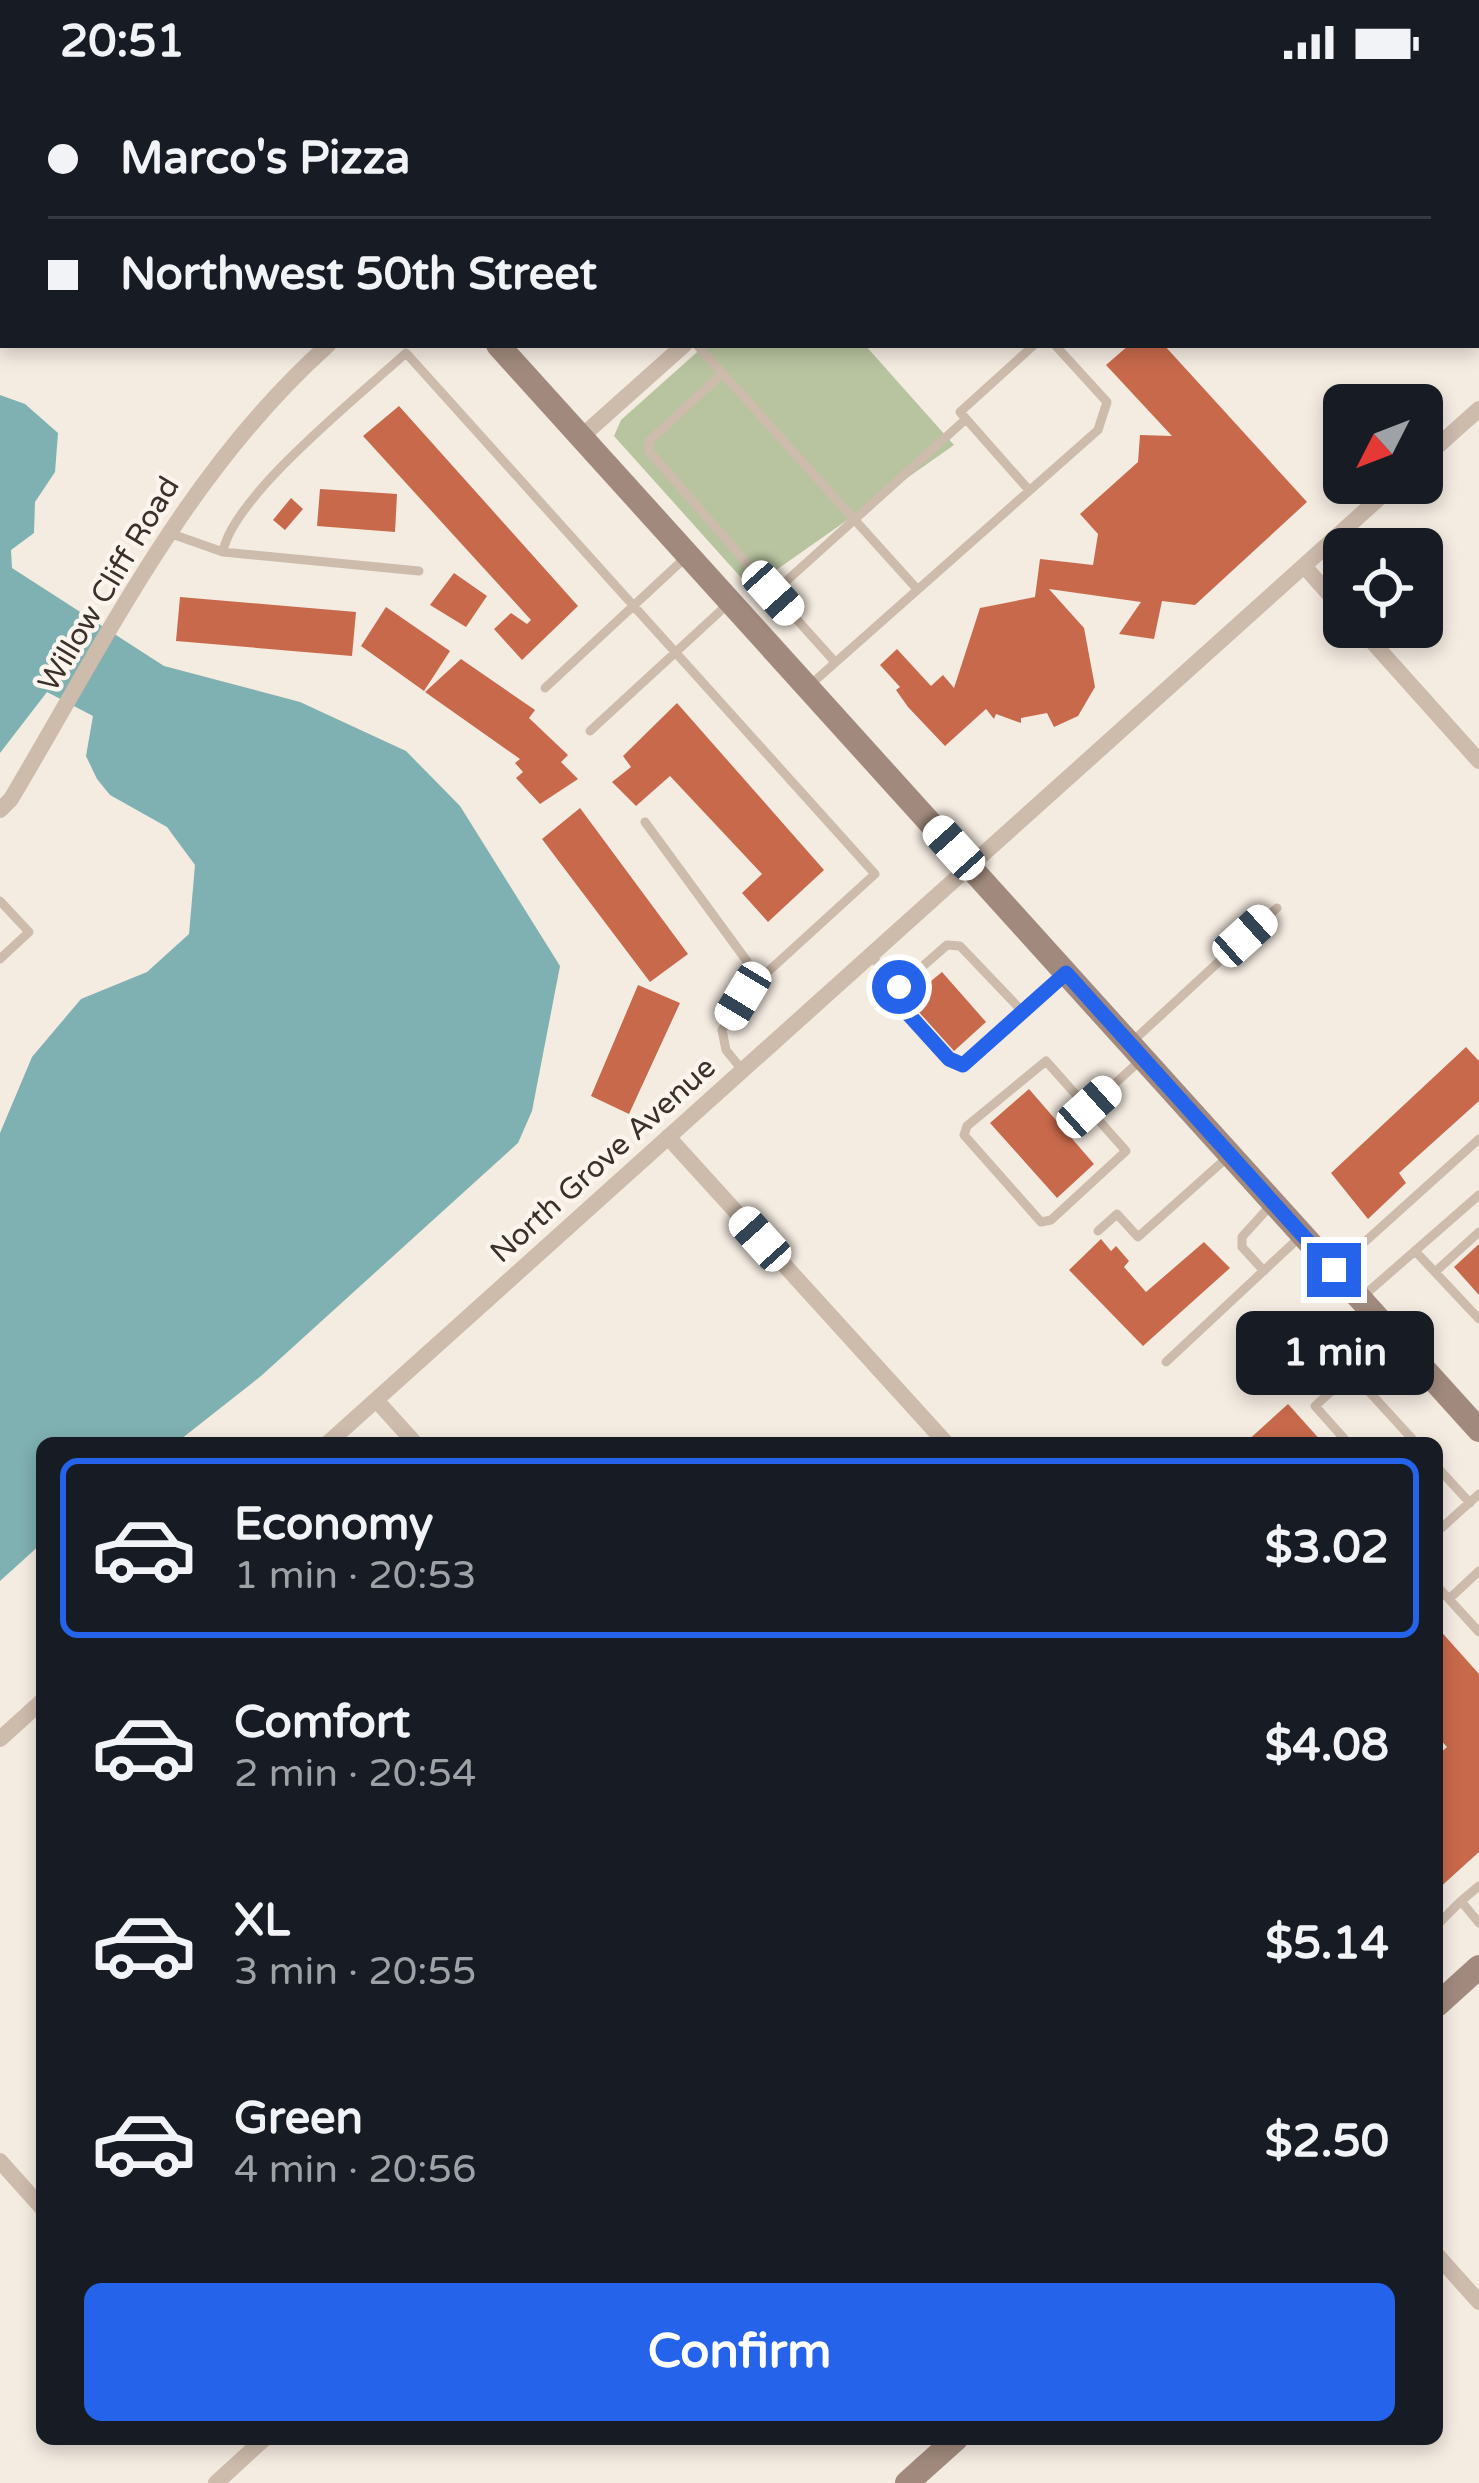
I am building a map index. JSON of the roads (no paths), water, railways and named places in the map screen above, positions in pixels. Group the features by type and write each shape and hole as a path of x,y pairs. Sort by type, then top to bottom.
{"main road":[{"path":"500,348 1479,1430"},
{"path":"1443,2000 1479,1967"},
{"path":"908,2483 949,2445"}],"street":[{"name":"Willow Cliff Road","path":"0,810 168,533 269,398 325,348"},
{"path":"580,437 681,348"},
{"path":"1443,441 1479,409"},
{"name":"North Grove Avenue","path":"335,1437 1373,504"},
{"path":"1304,566 1323,587"},
{"path":"1378,648 1479,761"},
{"path":"668,1137 941,1437"},
{"path":"376,1400 410,1437"},
{"path":"0,1739 36,1706"},
{"path":"0,2161 36,2201"},
{"path":"1443,2262 1479,2302"},
{"path":"215,2483 254,2445"}],"lane":[{"path":"700,348 917,589"},
{"path":"1028,489 960,412 1031,348"},
{"path":"806,688 1106,418 1107,402 1058,348"},
{"path":"224,552 226,534 266,486 406,353 875,874 760,979 722,1030 726,1050 743,1071"},
{"path":"722,374 649,441 649,451 836,662"},
{"path":"773,593 966,418"},
{"path":"168,533 224,552 419,571"},
{"path":"545,688 688,555"},
{"path":"590,731 730,602"},
{"path":"645,822 760,979"},
{"path":"0,901 29,932 0,959"},
{"path":"1089,1107 1136,1051 1276,908"},
{"path":"1022,1011 960,946 947,945 891,995 949,1059 963,1065 1066,973"},
{"path":"871,956 899,987"},
{"path":"1037,1063 1050,1063 1089,1107 1124,1145 1122,1159 1052,1220 1041,1222 964,1135 1037,1063"},
{"path":"1334,1270 1479,1139"},
{"path":"1098,1231 1117,1214 1138,1238 1230,1155"},
{"path":"1360,1299 1479,1195"},
{"path":"1264,1271 1242,1247 1242,1238 1273,1203"},
{"path":"1436,1272 1479,1232"},
{"path":"1166,1362 1302,1235"},
{"path":"1418,1253 1479,1319"},
{"path":"1343,1437 1316,1406 1393,1335"},
{"path":"1352,1373 1411,1437"},
{"path":"1443,1474 1469,1503"},
{"path":"1443,1527 1479,1494"},
{"path":"1449,1599 1479,1571"},
{"path":"1443,1592 1479,1632"},
{"path":"1443,1919 1479,1886"},
{"path":"1461,1901 1479,1923"}],"water":[{"path":"0,395 25,404 58,433 55,472 35,502 34,533 11,550 12,568 164,666 300,702 406,751 460,806 560,966 532,1111 518,1143 261,1376 184,1437 36,1437 36,1548 0,1581 0,1133 32,1057 81,999 147,972 189,934 195,865 167,827 110,795 97,779 86,756 93,716 47,692 0,753"}]}
